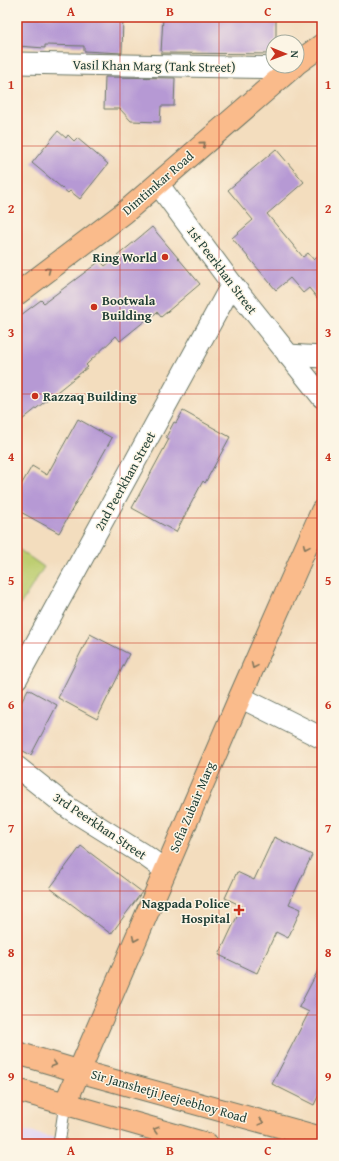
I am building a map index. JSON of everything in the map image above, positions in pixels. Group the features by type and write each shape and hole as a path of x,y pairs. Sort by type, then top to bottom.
{"main road":[{"name":"Dimtimkar Road","path":"305,58 322,45"},
{"name":"Dimtimkar Road","path":"17,294 124,213 285,74"},
{"name":"Sofia Zubair Marg","path":"65,1104 165,870 322,511"},
{"name":"Sir Jamshetji Jeejeebhoy Road","path":"17,1053 322,1138"},
{"path":"17,1090 207,1144"}],"street":[{"name":"Vasil Khan Marg (Tank Street)","path":"17,63 265,66"},
{"name":"1st Peerkhan Street","path":"158,184 232,284 322,397"},
{"name":"2nd Peerkhan Street","path":"17,678 232,284"},
{"path":"288,355 322,357"},
{"path":"240,697 322,738"},
{"name":"3rd Peerkhan Street","path":"17,767 70,809 147,857 165,870"}],"lane":[{"path":"59,1144 65,1104"}],"shaded area":[{"path":"17,1129 68,1141 67,1144 17,1144"}],"green space":[{"path":"17,548 44,567 17,610"}],"building":[{"path":"17,17 123,17 122,53 84,51 84,46 45,45 45,48 17,46"},
{"path":"163,17 276,17 276,34 265,34 265,54 161,53"},
{"path":"105,77 175,78 174,106 161,106 160,122 131,121 120,109 104,109"},
{"path":"58,131 66,138 68,135 74,141 77,138 108,164 80,199 70,191 68,193 32,163"},
{"path":"276,149 304,182 267,214 303,257 308,253 314,260 322,253 322,304 309,288 303,293 290,278 276,290 232,238 253,220 228,190"},
{"path":"152,227 200,284 161,317 157,312 120,341 116,336 86,365 88,367 17,424 17,318 41,300 44,303 100,261 105,266"},
{"path":"183,411 230,437 205,483 203,481 176,532 132,508 169,439 166,437 174,422 176,423"},
{"path":"78,419 112,438 59,533 17,510 17,492 32,466 47,475"},
{"path":"90,634 129,654 97,719 58,698"},
{"path":"28,689 57,705 31,755 17,748 17,711"},
{"path":"274,837 312,855 289,904 301,909 288,938 276,932 257,973 219,955 242,906 225,898 237,872 254,880"},
{"path":"81,846 142,892 111,934 50,888"},
{"path":"322,963 322,1088 314,1105 272,1084 309,1012 299,1007"}],"place":[{"name":"Ring World","path":"165,257"},
{"name":"Bootwala Building","path":"94,307"},
{"name":"Razzaq Building","path":"35,396"},
{"name":"Nagpada Police Hospital","path":"239,910"}]}
